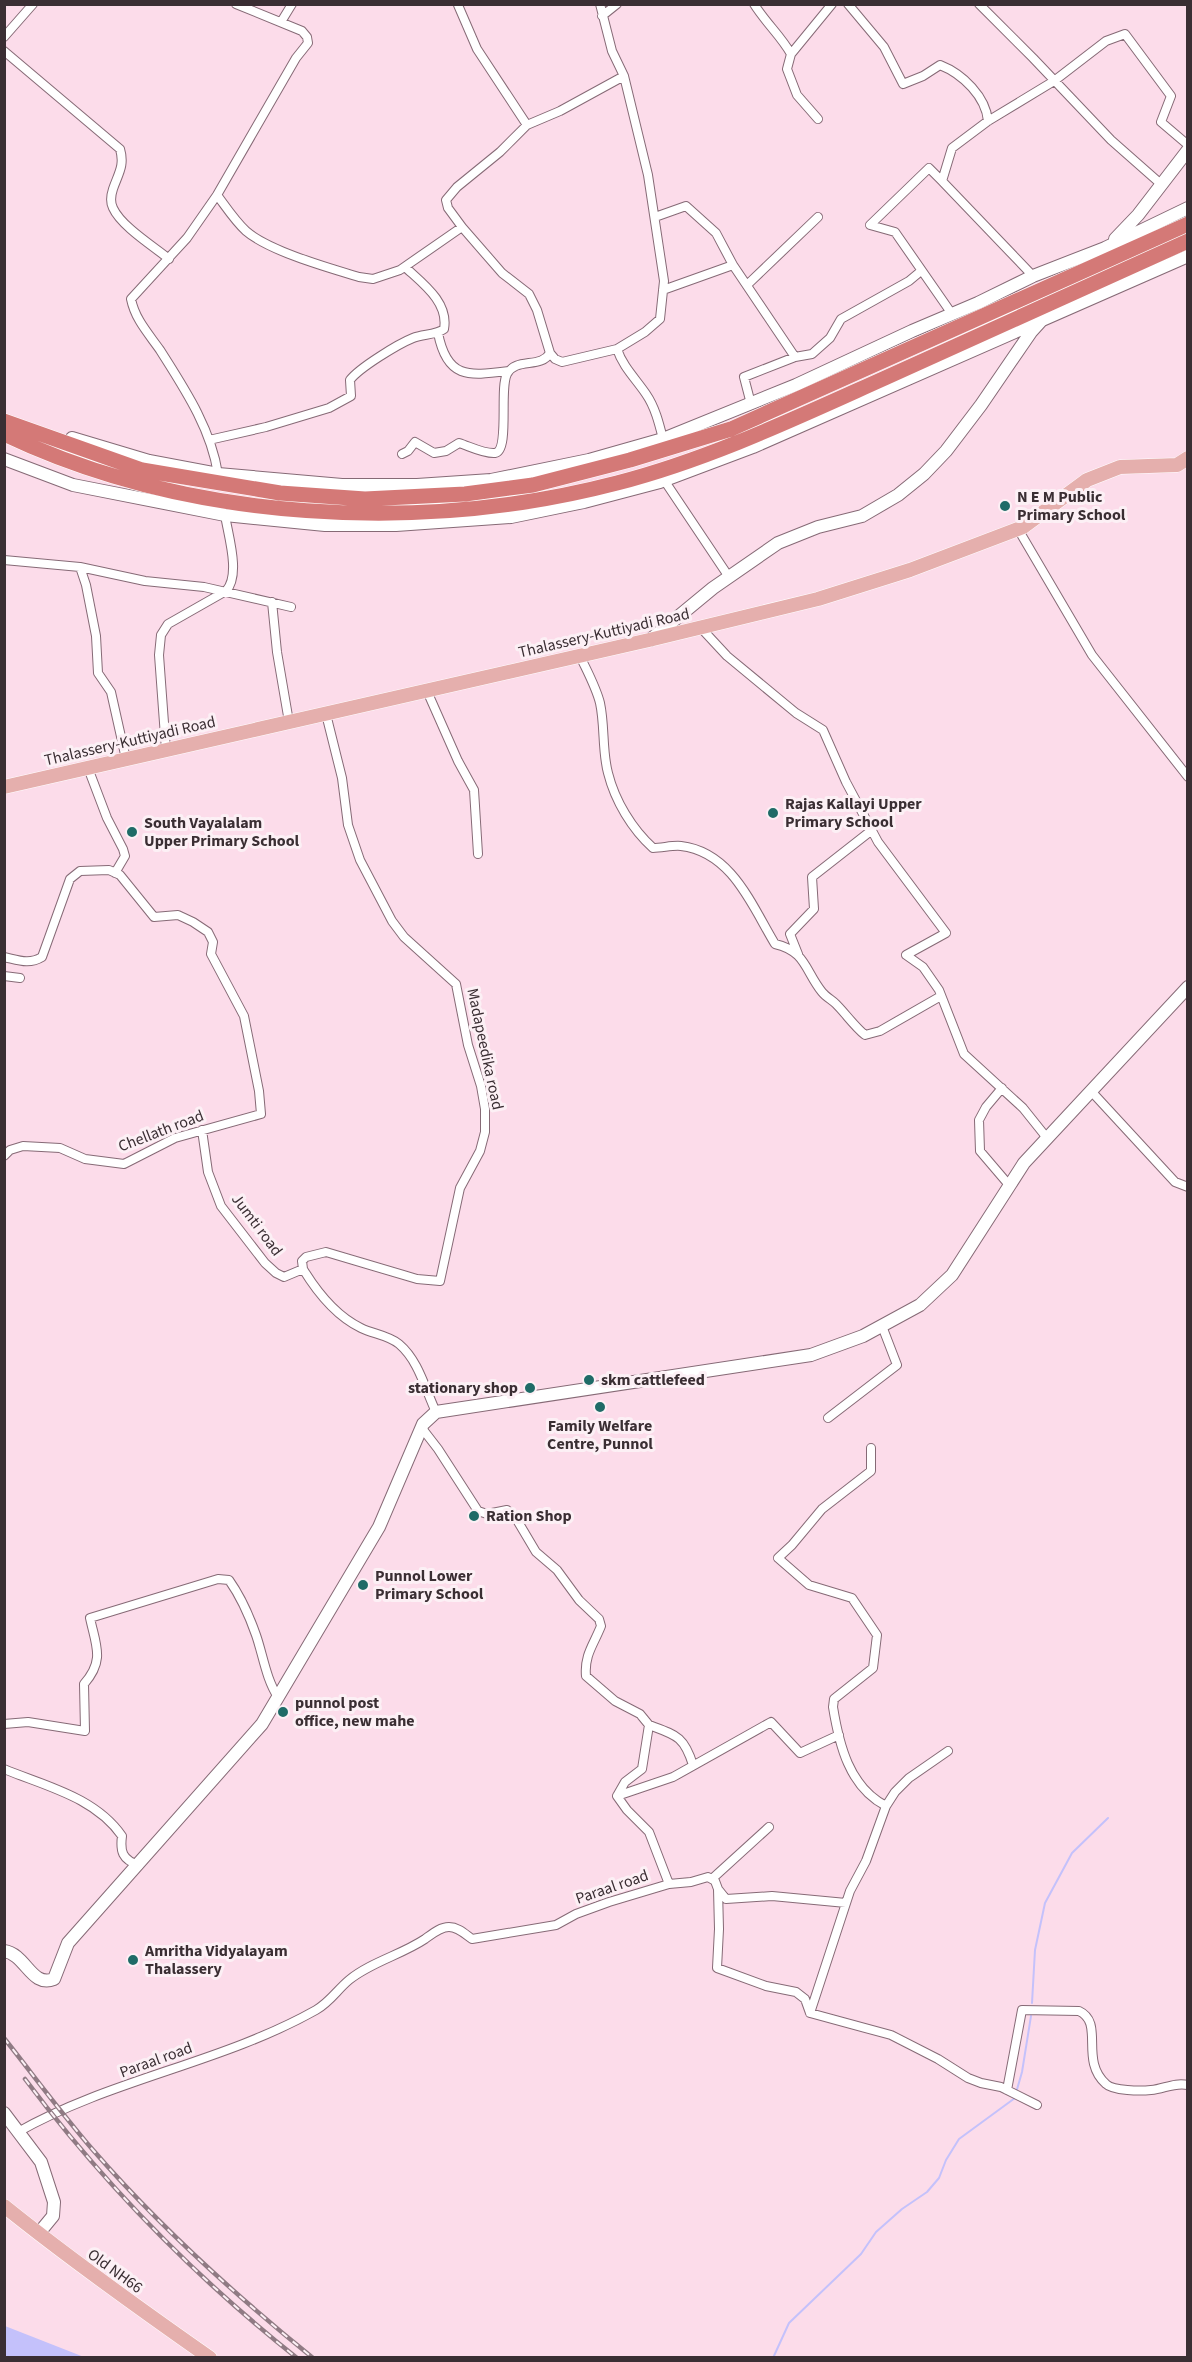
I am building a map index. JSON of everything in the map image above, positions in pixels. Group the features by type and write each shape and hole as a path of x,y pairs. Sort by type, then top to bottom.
{"highway":[{"path":"4,422 142,470 280,492 365,499 465,494 533,485 630,460 731,429 1188,224"},
{"path":"4,434 47,455 148,486 277,510 342,513 423,512 518,503 571,494 620,482 695,458 824,405 1188,241"}],"main road":[{"name":"Thalassery-Kuttiyadi Road","path":"4,787 580,656 818,599 910,570 1018,529 1086,480 1120,467 1177,465 1188,458"},
{"name":"Old NH66","path":"4,2206 135,2306 210,2358"}],"street":[{"path":"4,37 33,4"},
{"path":"218,474 216,460 201,418 180,381 134,314 131,299 187,238 217,195 296,58 308,43 302,31 236,4"},
{"path":"282,22 292,4"},
{"path":"600,4 612,51 624,76 648,175 663,290 660,319 645,333 617,349 562,362 550,353 537,310 529,294 502,273 462,227 448,208 446,200 450,194 500,152 526,125 560,111 624,76"},
{"path":"602,16 617,4"},
{"path":"754,4 791,54"},
{"path":"818,119 797,95 787,69 791,54 832,4"},
{"path":"848,4 884,47 903,84 923,76 940,65 953,70 973,89 987,109 988,121"},
{"path":"979,4 1111,140 1162,185"},
{"path":"457,5 477,49 526,125"},
{"path":"942,181 952,148 988,121 1054,81 1106,41 1125,34 1171,96 1161,123 1188,145"},
{"path":"4,51 120,149 123,159 121,171 113,189 111,201 113,208 119,218 168,259"},
{"path":"1105,248 1138,215 1188,150"},
{"path":"952,314 895,232 870,225 929,168 1033,276"},
{"path":"217,195 246,231 279,250 359,277 373,279 405,267 462,227"},
{"path":"655,217 686,207 716,233 733,265 795,357"},
{"path":"4,413 63,435 149,461 218,474 342,485 417,485 491,480 589,460 663,439 751,404 1033,276 1105,248 1188,208"},
{"path":"747,285 818,217"},
{"path":"4,459 73,485 225,515 325,525 396,525 511,517 584,502 664,480 828,415 966,355 1045,317 1188,256"},
{"path":"663,290 733,265"},
{"path":"209,440 266,427 329,408 351,396 350,380 360,368 412,338 438,333 444,329 446,320 442,306 405,267"},
{"path":"751,404 744,377 795,357 812,354 830,338 842,319 921,271"},
{"path":"649,640 729,577 778,543 799,533 862,516 898,495 924,474 946,451 1031,332 1045,317"},
{"path":"438,333 442,352 451,366 471,374 508,371 519,364 547,358 550,353"},
{"path":"617,349 627,369 647,395 658,417 663,439"},
{"path":"402,454 408,451 415,442 434,453 441,453 459,442 488,452 496,453 500,450 504,441 502,409 505,377 508,371"},
{"path":"664,480 729,577"},
{"path":"165,750 159,655 161,636 168,624 226,591 232,584 234,573 225,515"},
{"path":"1018,529 1092,655 1188,777"},
{"path":"4,560 80,567 145,581 226,591 291,607"},
{"path":"80,567 96,636 98,673 111,692 126,759"},
{"path":"273,602 277,652 289,722"},
{"path":"701,628 727,656 796,713 823,730 878,842 946,933 906,955 922,967 939,990 964,1054 1028,1114 1047,1138"},
{"path":"580,656 599,700 604,725 608,772 618,801 640,836 653,848 680,846 711,855 745,890 775,944 786,946 798,955 823,993 865,1035 880,1031 941,996"},
{"path":"427,691 458,761 474,790 478,854"},
{"name":"Madapeedika road","path":"303,1269 302,1261 306,1257 326,1252 417,1279 440,1281 460,1188 480,1151 485,1132 483,1098 468,1045 456,984 404,937 392,921 360,860 348,825 342,778 326,714"},
{"path":"4,957 22,962 34,962 42,957 70,879 80,871 109,870 115,873 124,856 88,768"},
{"path":"798,955 790,934 814,909 812,877 872,830"},
{"name":"Chellath road","path":"4,1156 10,1150 23,1146 60,1148 85,1159 124,1164 146,1155 175,1138 261,1114 259,1090 244,1016 211,954 213,942 208,932 178,915 154,917 120,875 115,873"},
{"path":"4,976 20,978"},
{"path":"4,1951 16,1953 39,1980 46,1982 54,1979 68,1943 262,1724 379,1527 421,1427 436,1412 811,1355 863,1336 920,1305 952,1275 1024,1163 1188,987"},
{"path":"1002,1088 986,1107 979,1120 980,1151 1009,1185"},
{"path":"1091,1091 1175,1182 1188,1187"},
{"name":"Jumti road","path":"202,1130 208,1172 221,1206 265,1263 276,1273 284,1277 303,1269"},
{"path":"303,1269 338,1313 362,1329 378,1333 398,1343 410,1355 436,1412"},
{"path":"828,1418 897,1365 882,1326"},
{"path":"421,1427 478,1511 487,1514 507,1510 514,1515 536,1552 557,1570 579,1600 599,1619 601,1626 589,1648 585,1665 586,1676 615,1701 640,1714 649,1725 678,1736 688,1749 693,1765"},
{"path":"871,1448 871,1471 822,1509 778,1558 809,1585 852,1598 877,1635 873,1668 834,1698 833,1707 844,1758 869,1796 886,1806"},
{"path":"4,1724 28,1722 85,1731 84,1684 93,1675 98,1660 98,1647 90,1618 209,1581 229,1580 248,1612 272,1688 278,1697"},
{"path":"617,1796 673,1777 771,1722 800,1753 839,1735"},
{"path":"617,1796 625,1782 642,1769 649,1725"},
{"path":"810,2013 846,1903 866,1861 886,1806 895,1792 909,1778 948,1750"},
{"path":"4,1769 46,1784 102,1814 122,1836 122,1853 129,1862 139,1864"},
{"name":"Paraal road","path":"18,2132 85,2099 151,2078 273,2032 329,2002 347,1981 360,1972 405,1951 442,1928 456,1928 472,1939 542,1928 556,1925 576,1914 609,1902 669,1884 649,1832 627,1810 617,1796"},
{"path":"669,1884 713,1878 769,1827"},
{"path":"713,1878 726,1899 772,1896 846,1903"},
{"path":"718,1889 717,1968 766,1986 796,1992 805,1999 810,2013"},
{"path":"1009,2092 1022,2010 1079,2012 1087,2015 1092,2021 1092,2058 1095,2068 1106,2084 1115,2089 1152,2090 1179,2083 1188,2085"},
{"path":"810,2013 891,2035 938,2059 968,2078 1009,2092 1037,2105"},
{"path":"4,2113 41,2162 54,2202 53,2216 39,2233"}],"water":[{"path":"5,2326 84,2357 5,2357"}],"waterway":[{"path":"1032,2003 1035,1950 1045,1903 1072,1853 1108,1818"},
{"path":"1016,2093 1022,2072 1031,2016"},
{"path":"773,2358 789,2323 861,2254 876,2232 902,2209 927,2192 939,2178 946,2160 959,2139 1015,2098"}],"railway":[{"path":"4,2038 59,2109 144,2206 226,2284 313,2358"},
{"path":"25,2079 86,2155 152,2227 222,2295 297,2358"}],"place":[{"name":"N E M Public Primary School","path":"1005,506"},
{"name":"Rajas Kallayi Upper Primary School","path":"773,813"},
{"name":"South Vayalalam Upper Primary School","path":"132,832"},
{"name":"skm cattlefeed","path":"589,1380"},
{"name":"stationary shop","path":"530,1388"},
{"name":"Family Welfare Centre, Punnol","path":"600,1407"},
{"name":"Ration Shop","path":"474,1516"},
{"name":"Punnol Lower Primary School","path":"363,1585"},
{"name":"punnol post office, new mahe","path":"283,1712"},
{"name":"Amritha Vidyalayam Thalassery","path":"133,1960"}]}
